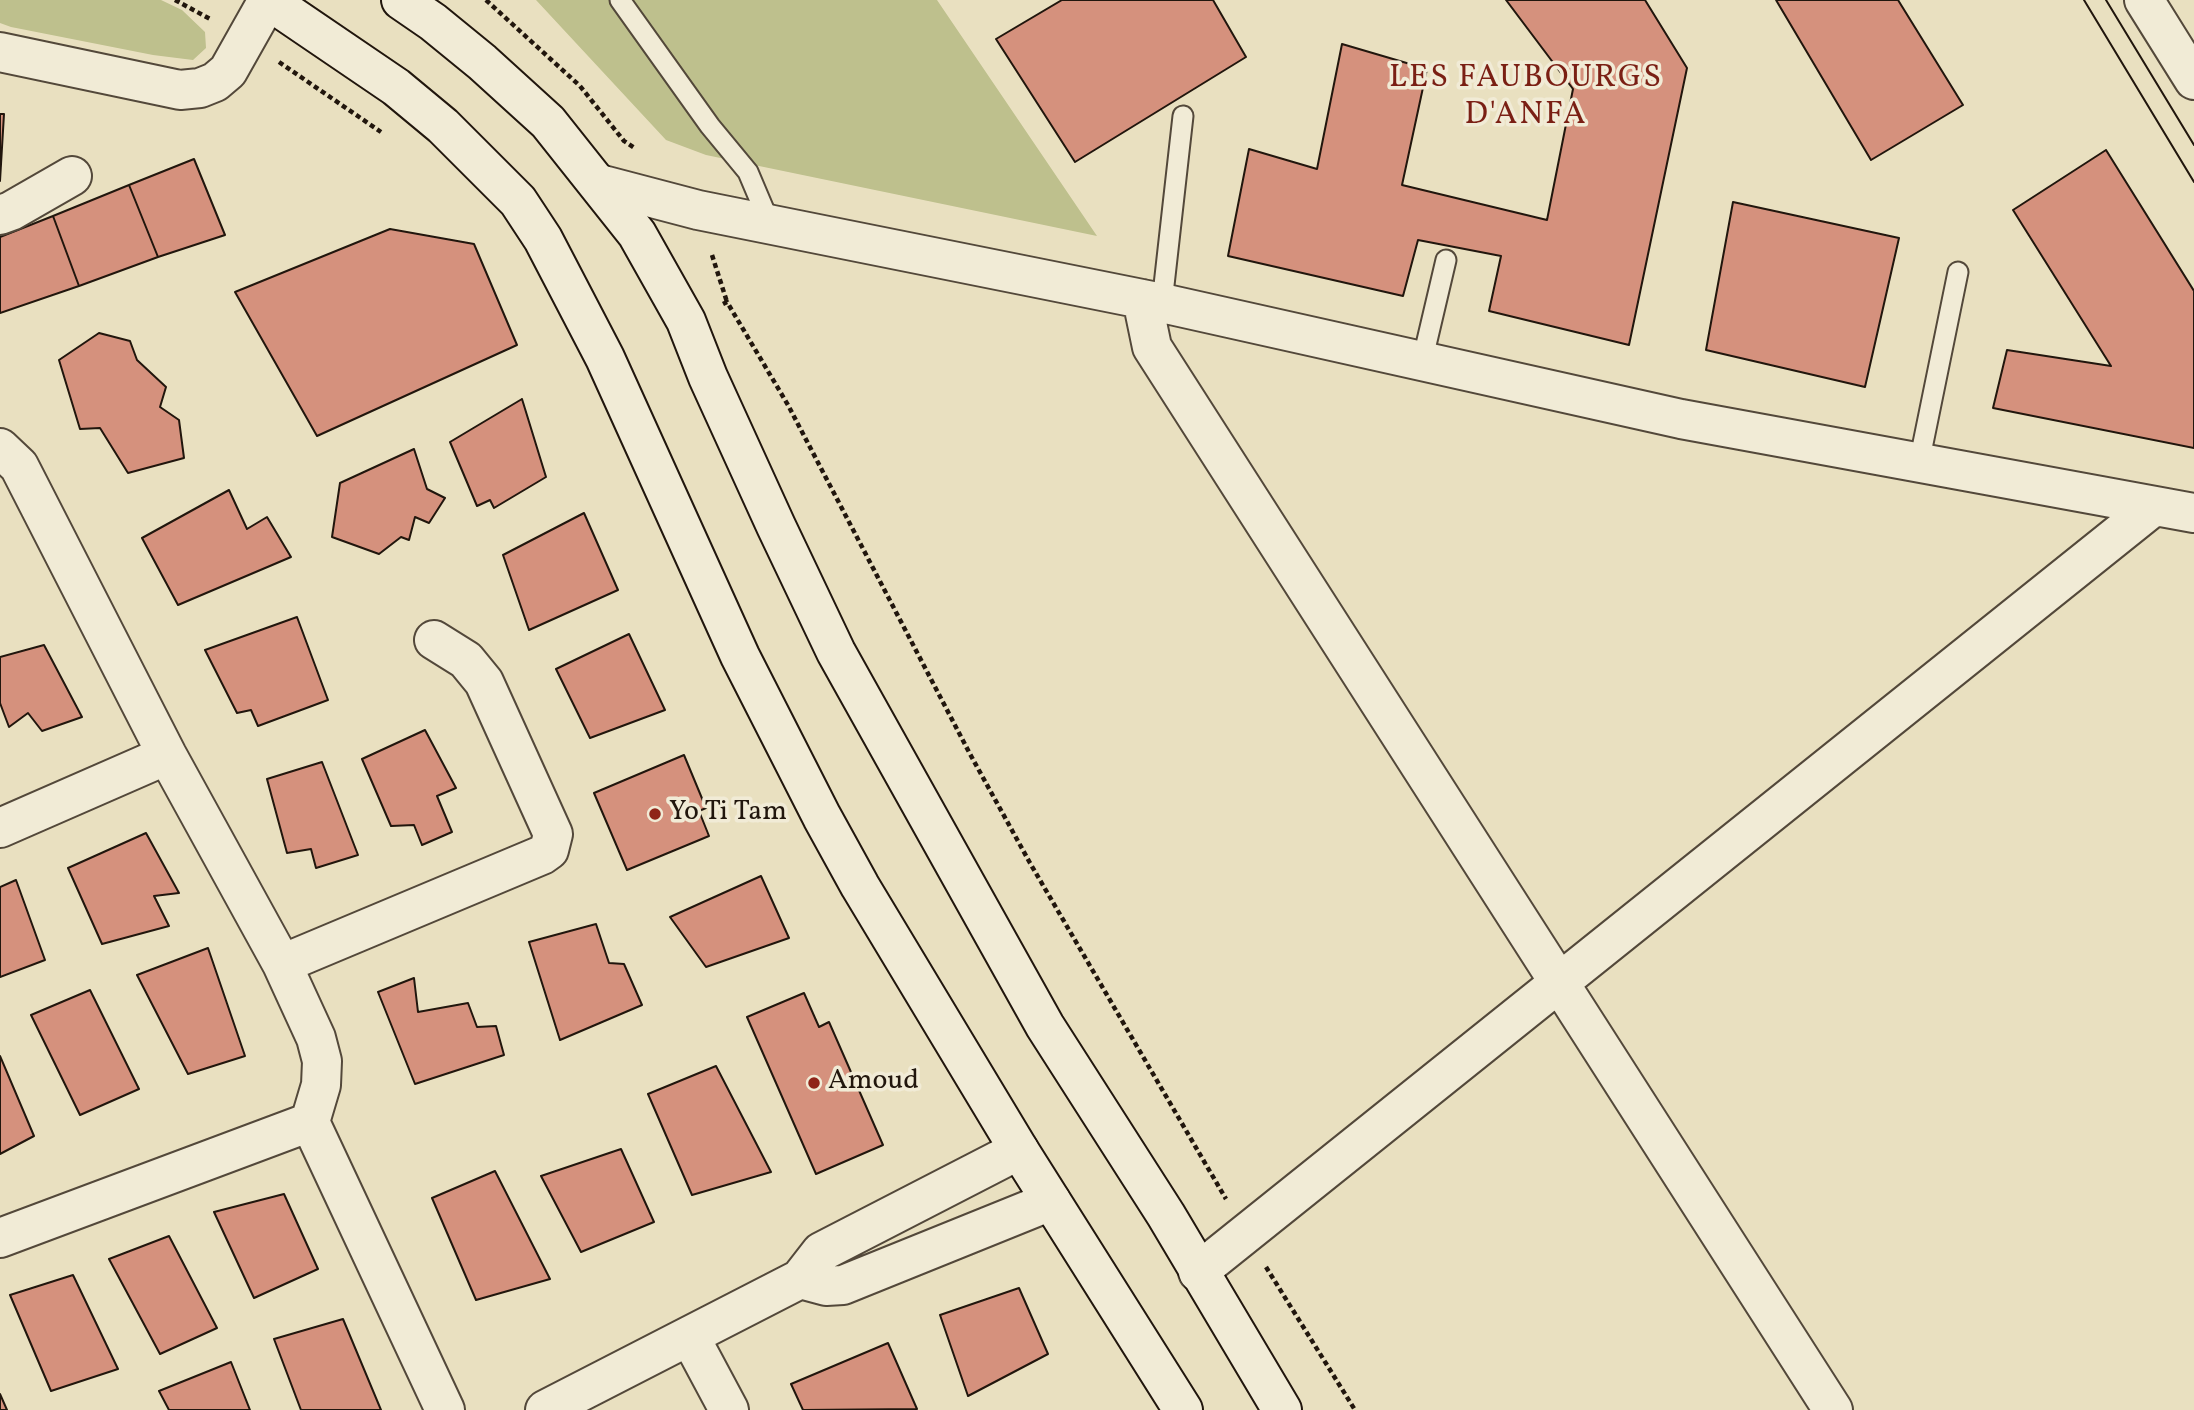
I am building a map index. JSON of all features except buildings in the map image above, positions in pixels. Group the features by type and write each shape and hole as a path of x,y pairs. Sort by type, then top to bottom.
{"street":[{"path":"0,52 180,90 200,88 215,82 228,71 268,0 396,87 443,126 518,201 543,239 605,358 740,656 860,886 1019,1150 1184,1410"},
{"path":"401,0 482,62 548,122 637,234 686,321 736,439 836,652 1045,1026 1166,1215 1282,1410"},
{"path":"2144,0 2194,80"},
{"path":"0,215 12,211 72,176"},
{"path":"599,184 698,210 1152,301 1681,419 2194,513"},
{"path":"1152,301 1152,347 1833,1410"},
{"path":"0,449 19,466 167,755 282,964 316,1038 322,1061 321,1085 310,1122 445,1410"},
{"path":"1198,1272 2154,506"},
{"path":"282,964 549,850 553,834 484,682 466,660 433,640"},
{"path":"0,828 167,755"},
{"path":"0,1238 310,1122"},
{"path":"545,1410 800,1279 821,1252 1019,1150"},
{"path":"800,1279 826,1286 843,1285 1051,1201"},
{"path":"690,1336 729,1410"}],"lane":[{"path":"620,0 710,125 748,172 770,224"},
{"path":"1152,301 1183,116"},
{"path":"1422,362 1446,260"},
{"path":"1919,463 1958,272"}],"path":[{"path":"175,0 247,40 391,139"},
{"path":"486,0 580,86 624,141 643,154"},
{"path":"698,210 727,302 788,405 970,754 1030,863 1246,1234 1298,1322 1355,1410"},
{"path":"686,321 727,302"}],"green space":[{"path":"0,0 161,0 182,10 205,32 206,48 193,60 153,55 11,27 0,23"},
{"path":"536,0 937,0 1097,236 706,155 666,140"}],"tram line":[{"path":"2084,0 2194,182"},
{"path":"2106,0 2194,145"}],"place":[{"name":"Yo Ti Tam","path":"655,814"},
{"name":"Amoud","path":"814,1083"}],"district":[{"name":"LES FAUBOURGS D'ANFA","path":"1526,98"}]}
